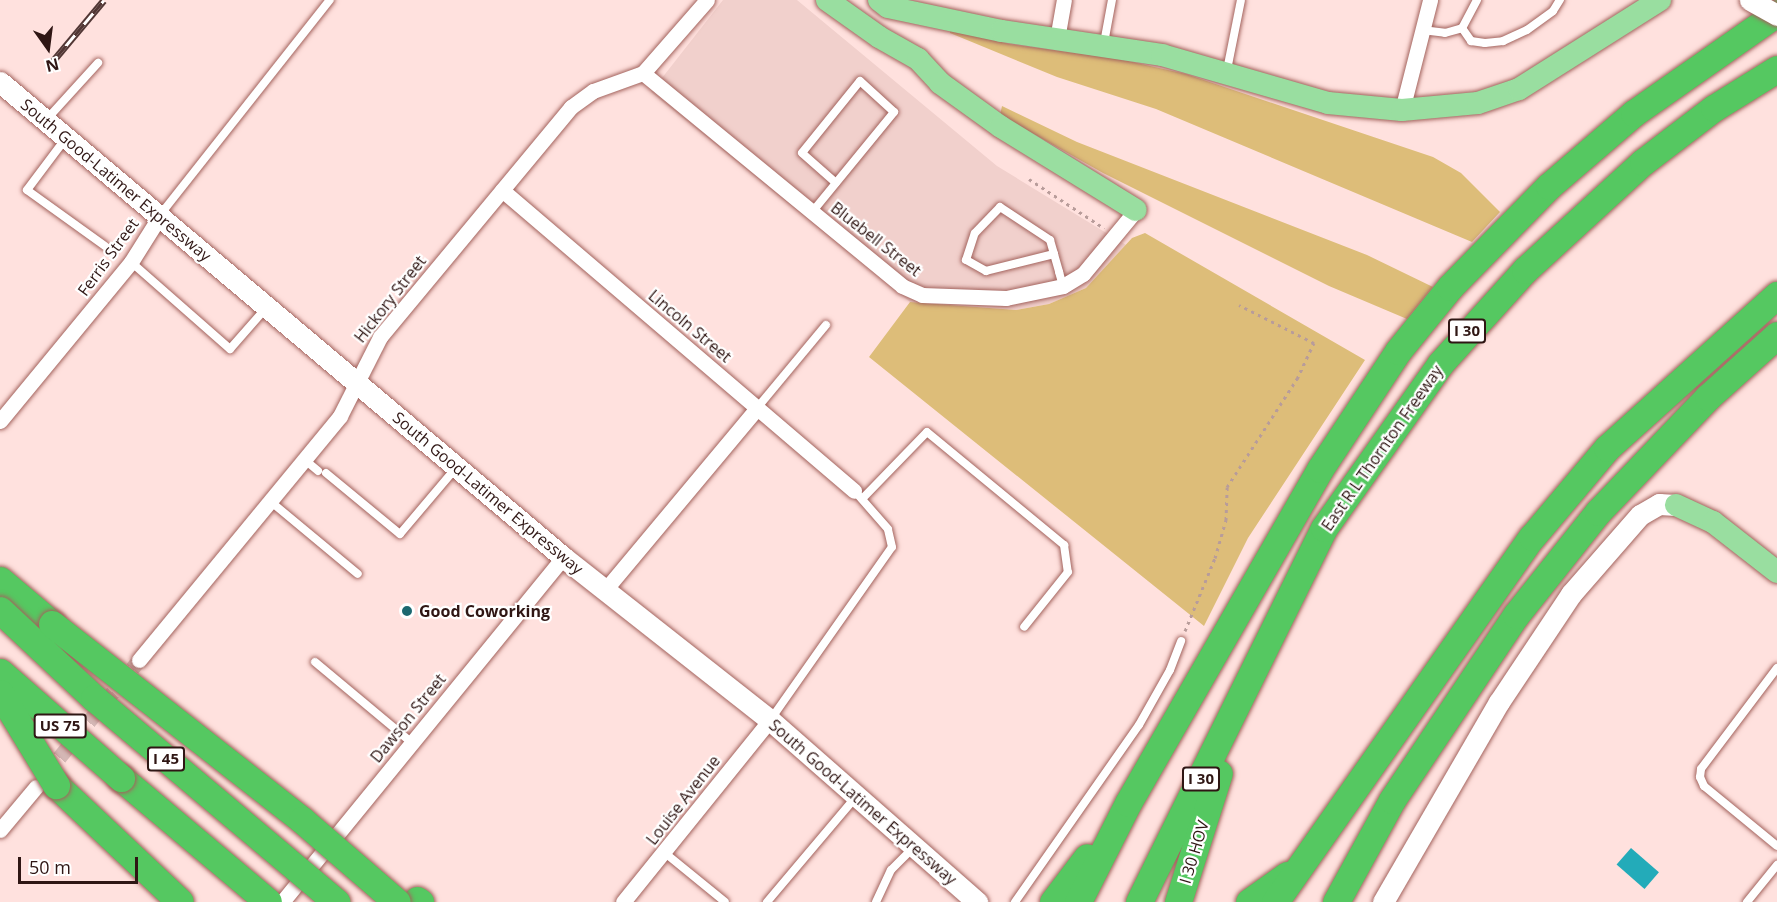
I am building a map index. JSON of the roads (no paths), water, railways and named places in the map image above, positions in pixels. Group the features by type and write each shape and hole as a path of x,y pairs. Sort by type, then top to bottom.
{"highway":[{"path":"1078,902 1128,803 1320,469 1398,351 1450,287 1549,186 1634,113 1777,14"},
{"name":"East R L Thornton Freeway","path":"1139,902 1253,676 1324,528 1372,457 1477,319 1568,228 1643,162 1714,108 1777,69"},
{"path":"1275,902 1295,870 1532,537 1607,448 1777,295"},
{"path":"1336,902 1392,800 1516,615 1598,513 1708,397 1777,335"},
{"path":"0,580 302,820 397,902"},
{"name":"I 45","path":"0,610 86,691 336,902"},
{"name":"US 75","path":"0,672 268,902"},
{"name":"I 30 HOV","path":"1178,902 1209,802 1253,676"},
{"path":"0,693 56,785 180,902"},
{"path":"1053,902 1128,803"},
{"path":"302,820 420,902"},
{"path":"1249,902 1295,870"}],"main road":[{"path":"827,0 879,38 918,59 940,83 1001,127 1136,210"},
{"path":"884,4 1057,39 1103,44 1226,72 1328,103 1402,110 1478,103 1519,89 1660,0"},
{"path":"1750,0 1777,14"},
{"name":"South Good-Latimer Expressway","path":"0,82 563,557 770,720 858,794 977,902"},
{"path":"1383,902 1493,712 1571,594 1640,515 1659,504 1676,505 1713,522 1777,572"}],"street":[{"name":"Hickory Street","path":"139,660 340,416 380,337 581,98 643,74 707,0"},
{"path":"1057,39 1064,0"},
{"path":"1402,110 1430,0"},
{"name":"Bluebell Street","path":"643,74 902,286 922,295 1006,298 1063,286 1083,274 1136,210"},
{"name":"Lincoln Street","path":"502,190 858,495"},
{"name":"Ferris Street","path":"0,421 131,262 160,216"},
{"path":"604,590 757,408"},
{"name":"Dawson Street","path":"282,902 563,557"},
{"name":"Louise Avenue","path":"623,902 665,853 770,720"},
{"path":"0,830 36,787"}],"lane":[{"name":"Ferris Street","path":"160,216 330,0"},
{"path":"1103,44 1112,0"},
{"path":"1226,72 1241,0"},
{"path":"1421,30 1445,33 1462,28 1477,0"},
{"path":"1462,28 1471,40 1503,41 1544,18 1560,0"},
{"path":"46,120 98,63"},
{"path":"813,212 894,112 860,81 802,153 836,183"},
{"path":"66,137 27,190 105,246"},
{"path":"1054,254 986,272 966,260 975,233 1000,207 1050,240 1054,254 1063,286"},
{"path":"131,262 230,349 267,307"},
{"path":"757,408 826,325"},
{"path":"770,720 892,548 888,529 858,495 927,432 1064,545 1068,572 1024,627"},
{"path":"304,460 400,534 456,468"},
{"path":"270,501 358,574"},
{"path":"1015,902 1139,725 1170,670 1181,641"},
{"path":"315,662 411,742"},
{"path":"1777,668 1701,769 1700,777 1704,786 1777,846"},
{"path":"766,902 858,794"},
{"path":"876,902 891,870 915,845"},
{"path":"665,853 725,902"},
{"path":"1747,902 1777,865"}],"water":[{"path":"1631,848 1659,872 1644,889 1617,865"}],"tunnel":[{"path":"45,775 139,660"}],"railway":[{"path":"48,67 104,0"}],"place":[{"name":"Good Coworking","path":"407,611"}]}
